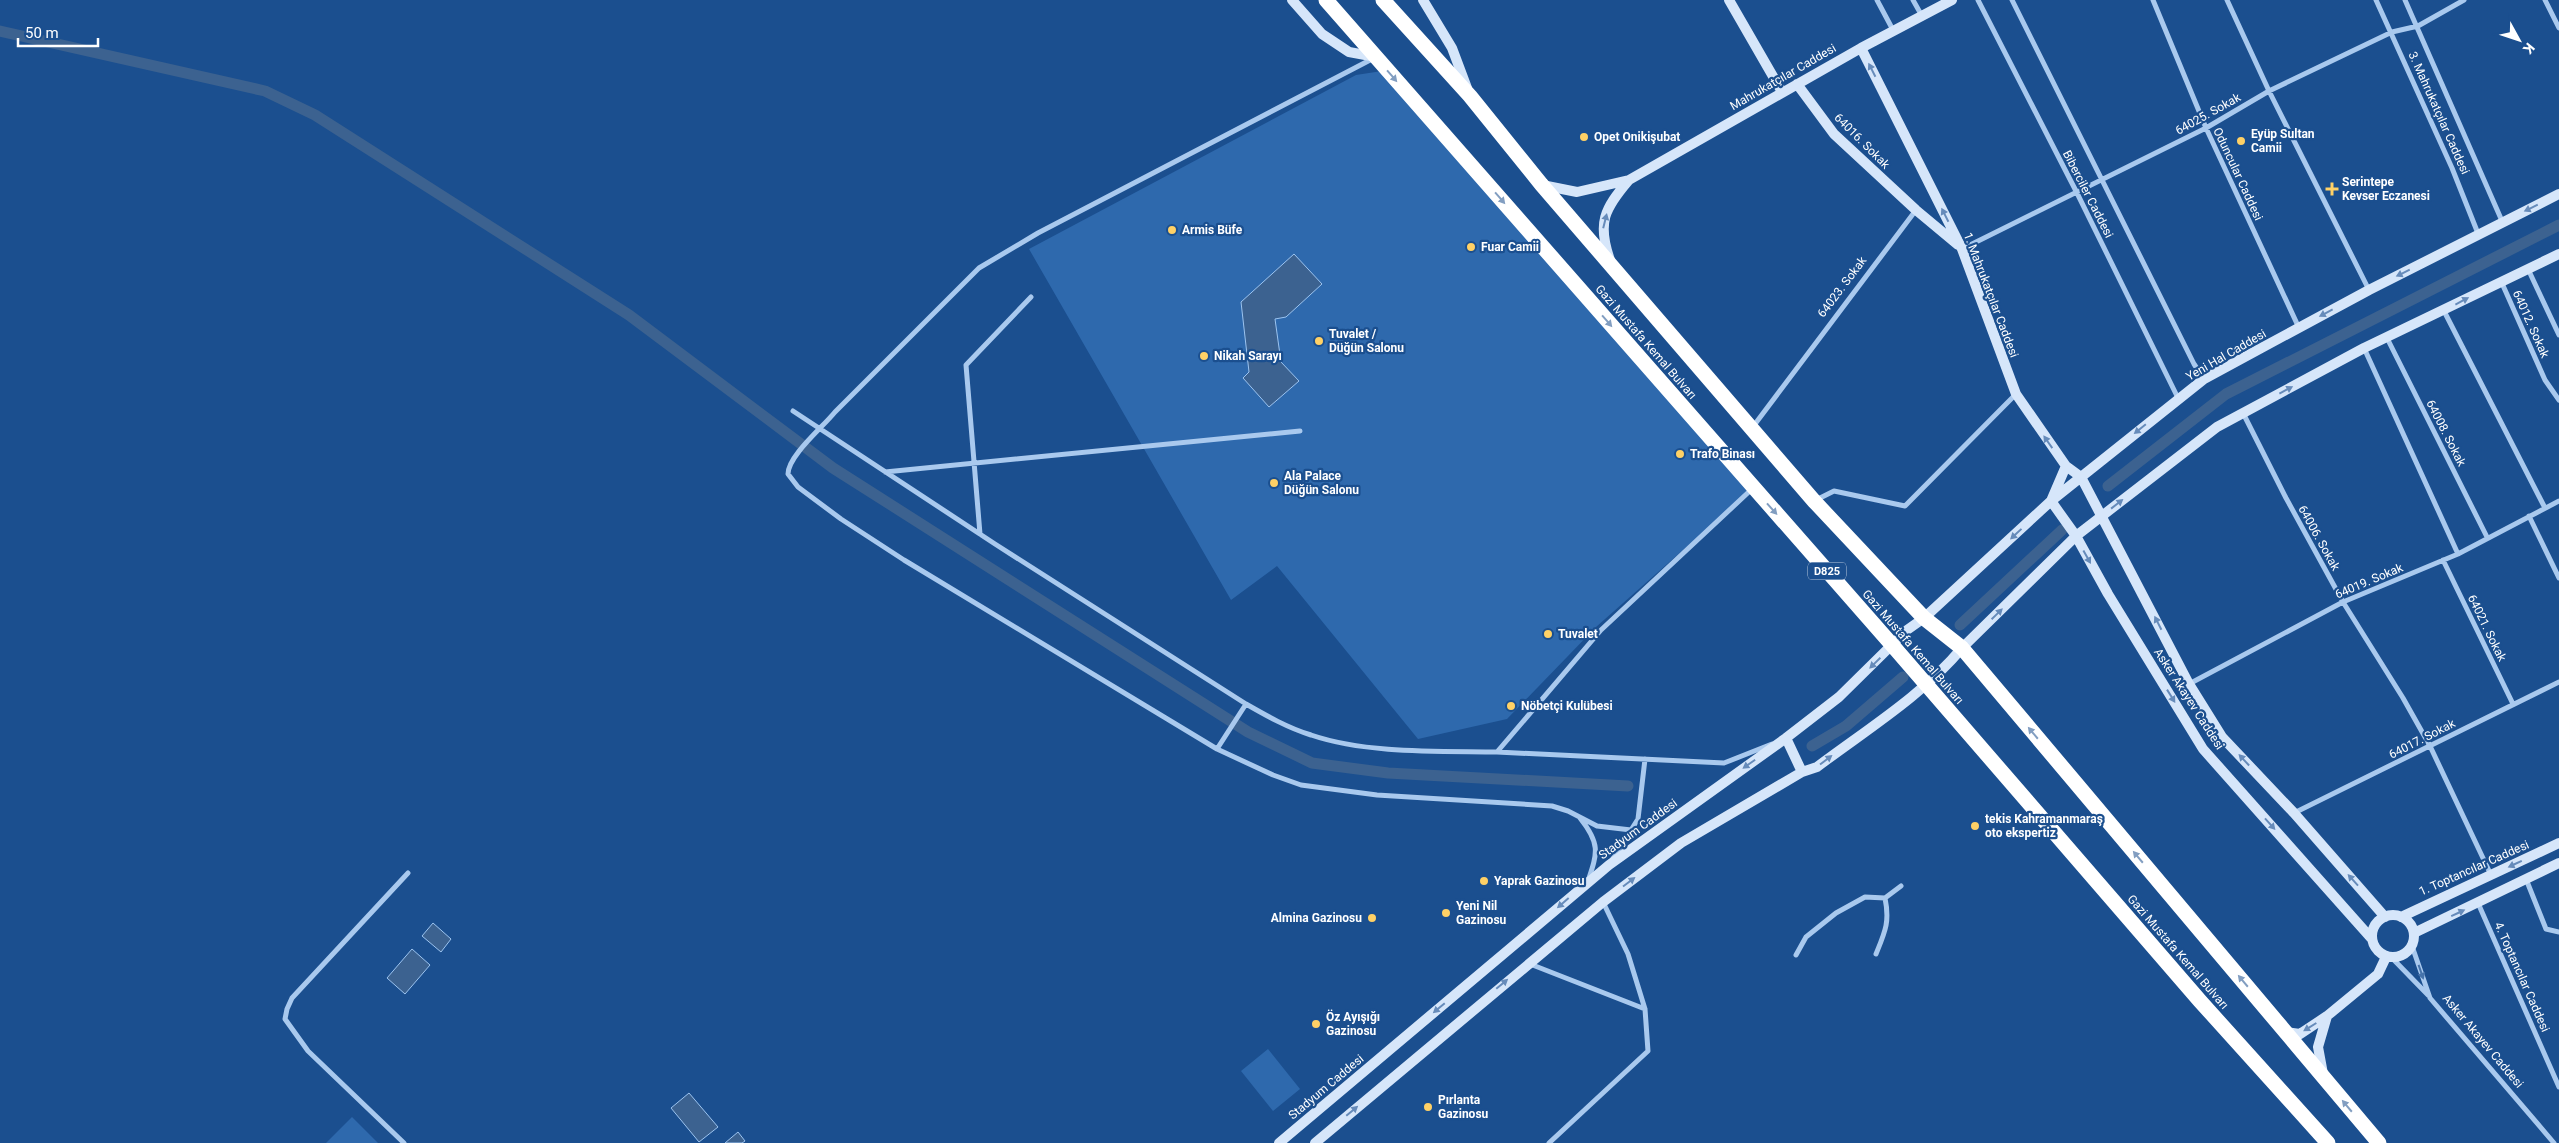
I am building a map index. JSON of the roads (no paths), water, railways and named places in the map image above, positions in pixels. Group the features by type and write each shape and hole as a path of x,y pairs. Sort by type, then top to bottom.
{"highway":[{"name":"Gazi Mustafa Kemal Bulvarı","path":"1326,0 1893,646 2194,993 2328,1143"},
{"name":"Gazi Mustafa Kemal Bulvarı","path":"1383,0 1470,96 1540,184 1814,501 1924,618 1962,648 2378,1143"}],"street":[{"path":"1292,0 1322,34 1349,52 1376,57"},
{"name":"Gazi Mustafa Kemal Bulvarı","path":"1423,0 1452,48 1470,96"},
{"path":"1729,0 1782,92"},
{"path":"1877,0 1893,30"},
{"path":"1913,0 1922,16"},
{"name":"Mahrukatçılar Caddesi","path":"1540,184 1577,192 1629,180 1893,30 1952,0"},
{"name":"Biberciler Caddesi","path":"1978,0 2077,193 2178,398"},
{"name":"Biberciler Caddesi","path":"2012,0 2194,364 2204,379"},
{"name":"Oduncular Caddesi","path":"2153,0 2206,128 2299,328"},
{"path":"2227,0 2269,92 2369,290"},
{"name":"3. Mahrukatçılar Caddesi","path":"2376,0 2452,168 2479,236"},
{"name":"3. Mahrukatçılar Caddesi","path":"2405,0 2502,221"},
{"name":"64025. Sokak","path":"1962,248 2206,128 2269,92 2392,32 2418,26 2464,0"},
{"path":"2545,0 2559,28"},
{"name":"1. Mahrukatçılar Caddesi","path":"1861,48 1962,248 2016,394 2066,466 2081,477"},
{"path":"1376,57 1030,238 979,268 858,387 820,430 790,460 788,474 798,487 841,519 904,560 1216,749 1273,775 1309,786 1377,795 1552,806 1597,826 1631,830"},
{"name":"64016. Sokak","path":"1797,84 1834,134 1916,210"},
{"name":"Mahrukatçılar Caddesi","path":"1612,267 1602,240 1602,225 1610,203 1629,180"},
{"name":"Yeni Hal Caddesi","path":"1924,618 2051,501 2204,379 2369,290 2479,236 2502,221 2559,194"},
{"path":"1916,210 1962,248"},
{"name":"64023. Sokak","path":"1752,428 1916,210"},
{"path":"1315,1143 1527,963 1603,902 1682,843 1802,772 1817,767 1946,667 1962,648 2076,536 2217,427 2364,348 2444,311 2501,280 2559,254"},
{"path":"2528,269 2559,335"},
{"name":"64012. Sokak","path":"2501,280 2545,380 2559,400"},
{"path":"980,534 966,365 1030,297"},
{"path":"2444,311 2545,508"},
{"name":"64008. Sokak","path":"2387,338 2487,537"},
{"path":"2364,348 2458,554"},
{"path":"1814,501 1834,491 1905,506 2016,394"},
{"path":"793,411 884,472 1246,704 1312,736 1360,746 1724,763 1786,738 1802,772"},
{"name":"64006. Sokak","path":"2243,412 2286,498 2343,602 2430,746 2491,875"},
{"path":"884,472 1300,431"},
{"path":"2051,501 2066,466"},
{"name":"Asker Akayev Caddesi","path":"2081,477 2189,684 2222,737 2294,813 2385,916"},
{"path":"1498,752 1601,630 1753,488"},
{"name":"Asker Akayev Caddesi","path":"2051,501 2076,536 2108,594 2203,749 2372,938 2376,949 2389,957"},
{"name":"64019. Sokak","path":"2189,684 2343,602 2458,554 2487,537 2559,501"},
{"path":"2529,516 2559,578"},
{"name":"64021. Sokak","path":"2443,560 2513,704"},
{"name":"Stadyum Caddesi","path":"1279,1143 1608,864 1786,738 1840,697 1907,630 1924,618"},
{"name":"64017. Sokak","path":"2294,813 2559,682"},
{"path":"1216,749 1246,704"},
{"path":"1608,864 1638,819 1645,758"},
{"path":"1578,816 1596,842 1596,857 1587,883"},
{"name":"1. Toptancılar Caddesi","path":"2401,917 2559,843"},
{"path":"2372,938 2376,923 2385,916 2401,917 2410,923 2414,934 2559,863"},
{"path":"404,1143 308,1050 285,1019 287,1008 292,998 408,873"},
{"path":"2526,879 2546,929 2559,932"},
{"path":"1796,955 1806,937 1836,913 1865,897 1885,898 1901,886"},
{"path":"1876,954 1887,924 1888,914 1885,898"},
{"path":"1549,1143 1648,1051 1645,1009 1628,954 1603,902"},
{"name":"4. Toptancılar Caddesi","path":"2478,903 2559,1087"},
{"name":"Asker Akayev Caddesi","path":"2414,934 2412,946 2430,998 2554,1143"},
{"path":"2285,1032 2300,1034 2328,1016 2378,974 2389,957 2404,954 2412,946"},
{"path":"2389,957 2430,998"},
{"path":"1527,963 1645,1009"},
{"path":"2323,1077 2318,1047 2328,1016"}],"waterway":[{"path":"0,31 265,91 315,115 629,315 833,468 1248,732 1312,763 1388,773 1628,786"},
{"path":"2108,486 2226,394 2559,225"},
{"path":"1960,625 2062,530"},
{"path":"1812,746 1846,726 1903,677"}],"place":[{"name":"Opet Onikişubat","path":"1584,137"},
{"name":"Eyüp Sultan Camii","path":"2241,141"},
{"name":"Serintepe Kevser Eczanesi","path":"2332,189"},
{"name":"Armis Büfe","path":"1172,230"},
{"name":"Fuar Camii","path":"1471,247"},
{"name":"Tuvalet / Düğün Salonu","path":"1319,341"},
{"name":"Nikah Sarayı","path":"1204,356"},
{"name":"Trafo Binası","path":"1680,454"},
{"name":"Ala Palace Düğün Salonu","path":"1274,483"},
{"name":"Tuvalet","path":"1548,634"},
{"name":"Nöbetçi Kulübesi","path":"1511,706"},
{"name":"tekis Kahramanmaraş oto ekspertiz","path":"1975,826"},
{"name":"Yaprak Gazinosu","path":"1484,881"},
{"name":"Yeni Nil Gazinosu","path":"1446,913"},
{"name":"Almina Gazinosu","path":"1372,918"},
{"name":"Öz Ayışığı Gazinosu","path":"1316,1024"},
{"name":"Pırlanta Gazinosu","path":"1428,1107"}]}
